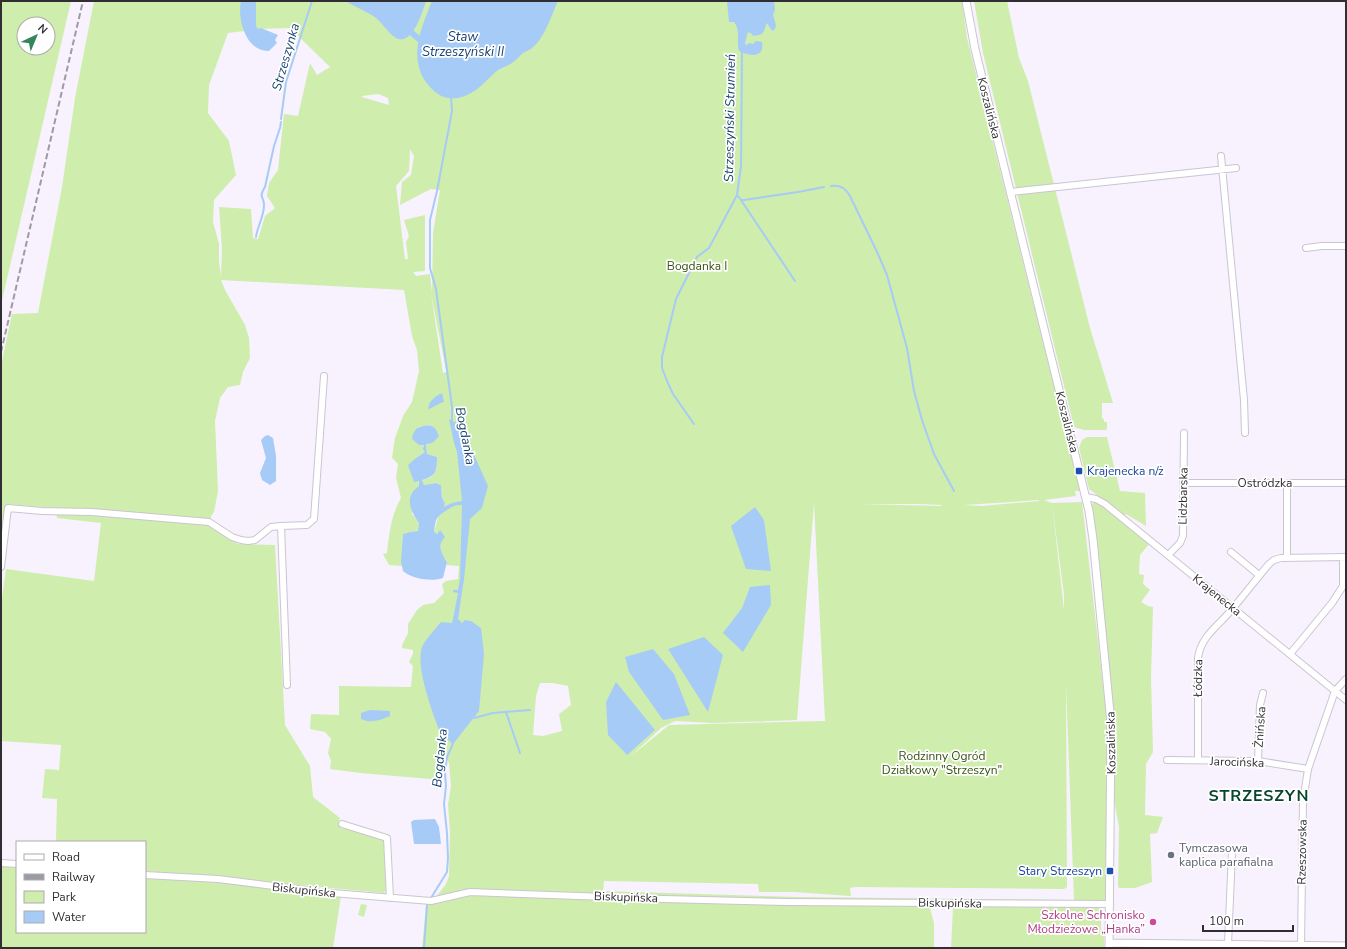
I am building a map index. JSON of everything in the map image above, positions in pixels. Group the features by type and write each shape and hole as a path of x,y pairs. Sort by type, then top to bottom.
{"street":[{"name":"Koszalińska","path":"966,1 977,56 1086,497 1093,539 1111,723 1109,945"},
{"path":"1220,156 1244,400 1245,433"},
{"path":"1010,192 1236,168"},
{"path":"1306,248 1346,246"},
{"path":"1,567 8,508 42,511 92,512 209,522 232,537 248,541 255,540 271,527 307,525 314,519 324,376"},
{"name":"Lidzbarska","path":"1168,555 1180,543 1183,536 1184,433"},
{"name":"Ostródzka","path":"1183,483 1346,483"},
{"path":"1287,483 1287,558"},
{"name":"Krajenecka","path":"1086,497 1102,502 1346,700"},
{"path":"281,526 287,685"},
{"path":"1231,552 1259,575"},
{"path":"1290,654 1332,603 1343,586 1344,557"},
{"name":"Łódzka","path":"1198,760 1198,653 1204,641 1213,629 1234,608 1259,575 1274,560 1281,558 1344,557"},
{"path":"1335,691 1346,678"},
{"name":"Rzeszowska","path":"1301,945 1303,802 1308,769 1335,691"},
{"name":"Żnińska","path":"1258,761 1260,705 1264,693"},
{"name":"Jarocińska","path":"1167,760 1258,761 1308,769"},
{"path":"342,824 387,838 390,898"},
{"path":"1228,944 1232,852"},
{"path":"1,863 16,864"},
{"name":"Biskupińska","path":"146,875 218,879 313,891 431,901 470,892 772,901 1110,904"},
{"path":"1109,945 1228,944 1346,946"}],"green space":[{"path":"1,1 71,1 1,305"},
{"path":"94,1 962,1 967,38 1080,491 1075,491 1076,496 1044,500 1052,503 1082,502 1109,737 1106,901 1101,902 1101,929 1104,933 1104,948 951,948 953,908 930,908 934,923 934,948 422,948 426,906 436,897 446,884 449,876 450,832 448,804 451,786 449,763 445,755 442,780 330,769 331,761 328,753 331,739 325,732 310,729 311,714 339,715 339,686 411,687 413,666 409,662 413,654 413,650 402,648 408,633 408,624 417,610 423,605 434,603 444,593 442,584 446,581 458,579 459,566 446,565 447,562 441,553 440,530 437,534 434,532 439,514 454,505 452,503 445,508 445,503 442,498 441,485 436,483 424,485 422,480 431,477 437,466 437,457 427,454 426,444 432,426 428,425 420,427 425,452 416,458 419,486 412,514 419,523 418,531 403,534 402,566 389,565 383,554 387,553 393,518 401,498 396,478 398,464 392,458 395,438 403,416 412,402 419,371 417,350 412,336 404,290 221,280 245,325 249,338 250,358 243,372 240,385 228,387 220,398 215,421 218,491 214,512 211,516 211,526 238,544 275,545 285,725 310,766 313,797 340,818 339,821 342,829 346,827 384,839 387,890 384,893 146,871 146,841 56,841 57,799 42,798 45,769 59,770 61,745 1,741 1,606 6,569 94,581 101,523 57,518 55,508 7,504 1,543 1,366 12,314 38,313 62,187 75,98","holes":["290,28 330,67 317,75 310,63 298,116 284,114 278,170 269,183 267,196 275,208 265,216 258,239 253,238 251,209 219,207 222,249 221,277 219,244 213,222 214,200 236,175 229,141 208,113 209,85 228,33 260,29","378,94 388,98 389,105 362,96","410,149 414,156 411,175 402,182 400,205 431,189 440,190 433,233 432,292 430,274 416,276 413,272 425,271 425,215 404,220 409,236 406,242 408,259 405,259 396,186 409,171","431,293 446,370 446,372 443,373","1039,500 982,506 964,505","814,503 825,721 669,725 630,757 661,728 675,721 713,723 797,720","1052,503 1064,595 1064,610","860,504 919,504 941,506","540,683 553,683 568,686 571,705 559,714 562,731 543,736 533,735 536,696","1066,685 1074,900 797,897 603,891 604,881 758,884 759,892 794,892 851,896 850,888 856,887 1064,889 1067,887"]},
{"path":"974,1 1007,1 1019,58 1028,81 1090,328 1113,403 1102,403 1102,418 1104,419 1104,422 1107,422 1106,430 1084,430 1074,427 983,53"},
{"path":"1087,437 1107,437 1120,491 1145,493 1146,526 1126,514 1125,516 1089,489 1079,448 1082,440"},
{"path":"1096,501 1150,543 1140,555 1139,574 1144,575 1143,584 1150,590 1141,602 1153,607 1151,678 1153,752 1146,764 1145,815 1163,817 1157,833 1150,834 1152,882 1135,888 1119,888 1118,886 1119,827 1114,800 1114,719 1091,507"},
{"path":"1,866 16,868 16,933 146,933 146,878 220,883 341,896 333,948 1,948"},
{"path":"361,904 367,905 364,917 358,915"}],"water":[{"path":"241,1 256,1 256,26 258,29 261,28 278,35 275,40 277,43 269,51 261,50 254,46 245,33 240,17"},
{"path":"346,1 426,1 416,27 412,33 402,39 393,36 379,20"},
{"name":"Staw Strzeszyński II","path":"432,1 558,1 544,33 531,49 523,53 512,63 498,70 473,92 462,97 450,98 443,97 434,91 425,81 417,59 420,35"},
{"path":"727,1 774,1 775,10 773,15 776,25 775,29 772,31 767,23 764,31 760,35 753,36 748,32 745,43 746,45 750,43 753,44 756,41 762,42 761,51 759,54 751,55 739,51 738,32 734,22 729,22"},
{"path":"442,393 444,402 428,409 433,399"},
{"path":"449,419 454,422 459,421 488,486 482,508 470,519 458,619 462,623 465,620 471,621 481,628 484,654 479,711 453,744 447,739 442,738 426,692 421,667 421,656 423,644 441,622 452,623 458,593 453,592 453,590 458,590 460,579 462,505 454,506 443,512 437,518 435,524 434,532 437,534 440,530 445,537 441,543 441,549 447,562 443,578 428,580 407,574 403,571 401,561 403,534 418,531 419,523 411,509 410,499 411,494 419,486 419,481 414,482 408,465 425,452 423,449 424,445 419,445 412,439 416,429 430,425 433,426 439,436 433,442 426,444 427,454 437,457 437,462 435,472 431,477 422,480 424,485 436,483 441,485 442,498 445,503 444,507 452,503 462,501 457,452"},
{"path":"268,435 273,438 276,456 276,481 270,485 262,480 260,473 266,458 261,440"},
{"path":"755,507 764,520 771,571 746,569 731,526"},
{"path":"770,585 771,605 743,652 723,633 742,608 750,587"},
{"path":"704,637 723,655 708,712 668,649"},
{"path":"653,649 674,674 690,715 663,720 629,672 625,657"},
{"path":"616,682 655,730 627,755 608,735 606,702"},
{"path":"370,710 390,711 390,716 372,721 361,719 361,713"},
{"path":"435,819 439,827 441,844 414,844 411,822 414,820"}],"waterway":[{"name":"Strzeszynka","path":"281,119 286,82 312,1"},
{"path":"412,33 419,39"},
{"name":"Strzeszyński Strumień","path":"694,424 673,394 662,368 662,357 676,299 697,257 709,248 737,195 741,166 742,51"},
{"name":"Bogdanka","path":"451,96 452,111 430,220 430,268 436,289 452,407 452,421"},
{"name":"Strzeszynka","path":"256,237 264,209 262,193 265,187 281,122"},
{"path":"831,186 842,188 850,196 887,275 907,348 914,391 922,420 934,454 954,491"},
{"path":"737,195 741,200 744,200 824,187"},
{"path":"741,200 795,281"},
{"path":"474,718 493,713 530,710"},
{"path":"506,712 520,753"},
{"name":"Bogdanka","path":"431,898 447,872 447,833 444,804 446,786 445,773 447,757 453,741"},
{"name":"Bogdanka","path":"424,948 427,905"}],"railway":[{"path":"1,352 83,1"}],"place":[{"name":"Krajenecka n/ż","path":"1079,471"},
{"name":"Tymczasowa kaplica parafialna","path":"1171,855"},
{"name":"Stary Strzeszyn","path":"1110,871"},
{"name":"Szkolne Schronisko Młodzieżowe „Hanka”","path":"1153,922"}],"district":[{"name":"STRZESZYN","path":"1259,796"}],"park label":[{"name":"Bogdanka I","path":"697,266"},
{"name":"Rodzinny Ogród Działkowy \"Strzeszyn\"","path":"942,763"}]}
